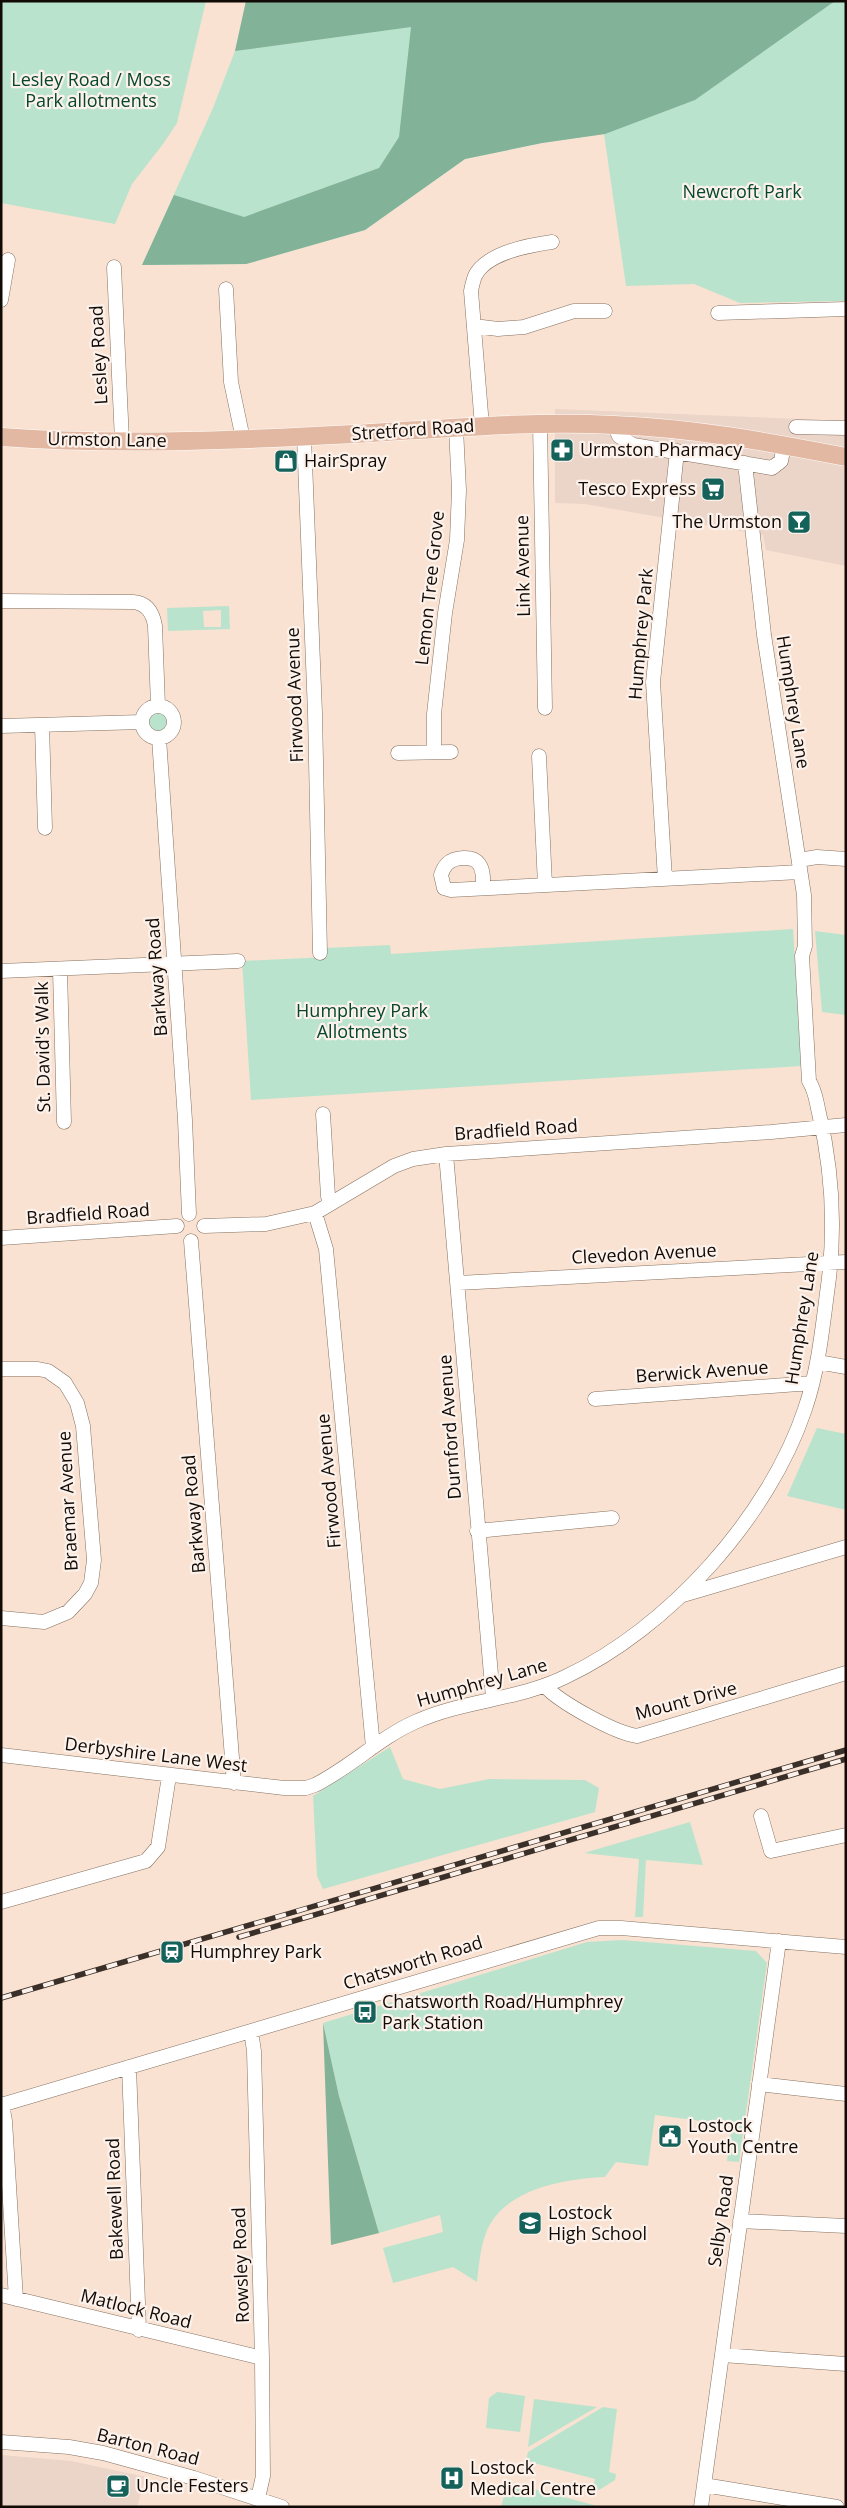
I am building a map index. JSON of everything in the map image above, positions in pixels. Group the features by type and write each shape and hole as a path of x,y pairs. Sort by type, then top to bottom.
{"main road":[{"name":"Stretford Road","path":"212,440 304,437 540,423 614,424 726,436 764,437 784,445 846,456"},
{"name":"Urmston Lane","path":"1,437 122,442 212,440"}],"street":[{"path":"482,426 471,291 476,275 487,264 500,256 528,246 552,242"},
{"path":"1,300 8,260"},
{"name":"Lesley Road","path":"114,268 122,442"},
{"path":"226,289 231,382 244,439"},
{"path":"718,313 846,309"},
{"path":"474,326 498,329 524,327 574,311 605,311"},
{"name":"Link Avenue","path":"540,423 545,708"},
{"path":"614,424 619,436 633,445 745,462 772,468 781,461 784,445"},
{"path":"796,427 846,428"},
{"name":"Lemon Tree Grove","path":"434,752 434,714 445,613 457,540 459,490 456,428"},
{"name":"Firwood Avenue","path":"304,437 315,713 320,953"},
{"name":"Humphrey Park","path":"665,879 653,682 677,451"},
{"name":"Humphrey Lane","path":"306,1788 324,1781 404,1727 435,1713 545,1686 583,1668 644,1628 682,1596 712,1563 763,1494 796,1431 812,1384 818,1362 831,1262 832,1200 823,1125 815,1091 818,1081 808,956 805,946 800,866 764,634 745,462"},
{"path":"1,601 133,602 142,604 151,613 155,626 158,706"},
{"path":"158,706 168,710 173,719 172,729 159,738 149,735 142,722 145,713 158,706"},
{"path":"1,726 142,722"},
{"path":"42,725 45,828"},
{"name":"Barkway Road","path":"159,738 190,1214"},
{"path":"398,753 452,752"},
{"path":"539,756 545,885"},
{"path":"483,888 665,879 800,866 818,857 846,859"},
{"path":"1,971 238,961"},
{"name":"St. David's Walk","path":"60,970 64,1122"},
{"path":"323,1114 330,1204"},
{"name":"Bradfield Road","path":"204,1226 266,1224 316,1213 394,1166 413,1159 446,1154 771,1132 823,1125 846,1125"},
{"name":"Durnford Avenue","path":"446,1154 492,1698"},
{"name":"Firwood Avenue","path":"316,1213 326,1249 373,1747"},
{"path":"190,1214 198,1216 204,1226 202,1235 191,1241 182,1238 176,1226 182,1216 190,1214"},
{"name":"Bradfield Road","path":"1,1238 176,1226"},
{"name":"Barkway Road","path":"191,1241 234,1783"},
{"path":"831,1262 846,1262"},
{"name":"Clevedon Avenue","path":"458,1284 831,1262"},
{"path":"818,1362 846,1367"},
{"name":"Braemar Avenue","path":"1,1369 38,1369 48,1371 65,1383 77,1403 84,1426 94,1560 92,1577 86,1594 68,1612 44,1622 1,1618"},
{"name":"Berwick Avenue","path":"595,1399 812,1384"},
{"path":"477,1531 612,1518"},
{"path":"682,1596 846,1547"},
{"name":"Mount Drive","path":"545,1686 556,1696 620,1732 637,1736 846,1674"},
{"name":"Derbyshire Lane West","path":"1,1755 169,1776 284,1788 306,1788"},
{"path":"1,1902 146,1860 158,1847 169,1776"},
{"path":"761,1816 771,1851 846,1835"},
{"name":"Chatsworth Road","path":"2,2104 599,1928 621,1928 846,1947"},
{"name":"Selby Road","path":"701,2507 779,1941"},
{"name":"Rowsley Road","path":"251,2031 254,2043 262,2358 262,2476 258,2498"},
{"name":"Bakewell Road","path":"129,2067 138,2330"},
{"path":"759,2084 846,2094"},
{"path":"2,2104 5,2120 16,2299"},
{"path":"740,2221 846,2226"},
{"name":"Matlock Road","path":"1,2295 138,2330 262,2358"},
{"path":"722,2354 846,2364"},
{"name":"Barton Road","path":"1,2442 69,2447 103,2453 258,2498 282,2507"},
{"path":"704,2485 837,2507"}],"shaded area":[{"path":"555,409 846,421 846,566 766,550 763,535 585,504 555,503"},
{"path":"1,2455 71,2461 146,2477 137,2507 1,2507"}],"green space":[{"name":"Lesley Road / Moss Park allotments","path":"1,1 206,1 177,123 132,184 115,224 1,203"},
{"name":"Newcroft Park","path":"246,1 846,1 846,301 740,303 694,284 626,286 604,134 542,143 465,159 365,230 246,264 142,265 213,108 235,51"},
{"path":"246,1 835,1 695,100 605,134 542,143 465,159 365,230 246,264 142,265 174,195 244,217 379,168 399,137 411,27 235,51"},
{"path":"229,606 230,629 168,631 167,608","holes":["221,610 221,627 204,627 203,611"]},
{"path":"158,713 164,716 167,722 164,728 158,731 152,728 149,722 152,716"},
{"name":"Humphrey Park Allotments","path":"793,929 801,1066 251,1100 242,961 327,957 327,948 390,945 391,954"},
{"path":"815,931 846,935 846,1015 822,1012"},
{"path":"817,1428 846,1434 846,1510 787,1496"},
{"name":"Humphrey Park","path":"390,1747 403,1779 440,1789 489,1779 585,1780 599,1788 595,1812 323,1889 317,1876 313,1796"},
{"path":"690,1822 703,1865 646,1860 643,1917 635,1917 639,1859 584,1853"},
{"path":"622,1940 756,1951 767,1963 739,2162 727,2161 732,2125 655,2115 648,2166 616,2162 605,2177 571,2180 553,2184 520,2196 506,2206 494,2218 486,2233 481,2251 477,2282 453,2267 393,2283 383,2248 443,2232 440,2215 379,2233 339,2096 323,2023 587,1942"},
{"path":"323,2023 339,2096 379,2233 331,2245"},
{"path":"497,2392 525,2396 520,2432 486,2428 489,2398"},
{"path":"534,2399 597,2407 528,2447"},
{"path":"603,2407 617,2409 609,2472 616,2474 615,2480 599,2490 593,2488 595,2479 526,2461 528,2452"},
{"path":"508,2482 601,2507 501,2507"}],"railway":[{"path":"1,1998 846,1750"},
{"path":"239,1937 846,1759"}],"place":[{"name":"Urmston Pharmacy","path":"562,450"},
{"name":"HairSpray","path":"286,461"},
{"name":"Tesco Express","path":"713,489"},
{"name":"The Urmston","path":"799,522"},
{"name":"Humphrey Park","path":"172,1952"},
{"name":"Chatsworth Road/Humphrey Park Station","path":"365,2012"},
{"name":"Lostock Youth Centre","path":"670,2136"},
{"name":"Lostock High School","path":"530,2223"},
{"name":"Lostock Medical Centre","path":"452,2478"},
{"name":"Uncle Festers","path":"118,2486"}]}
